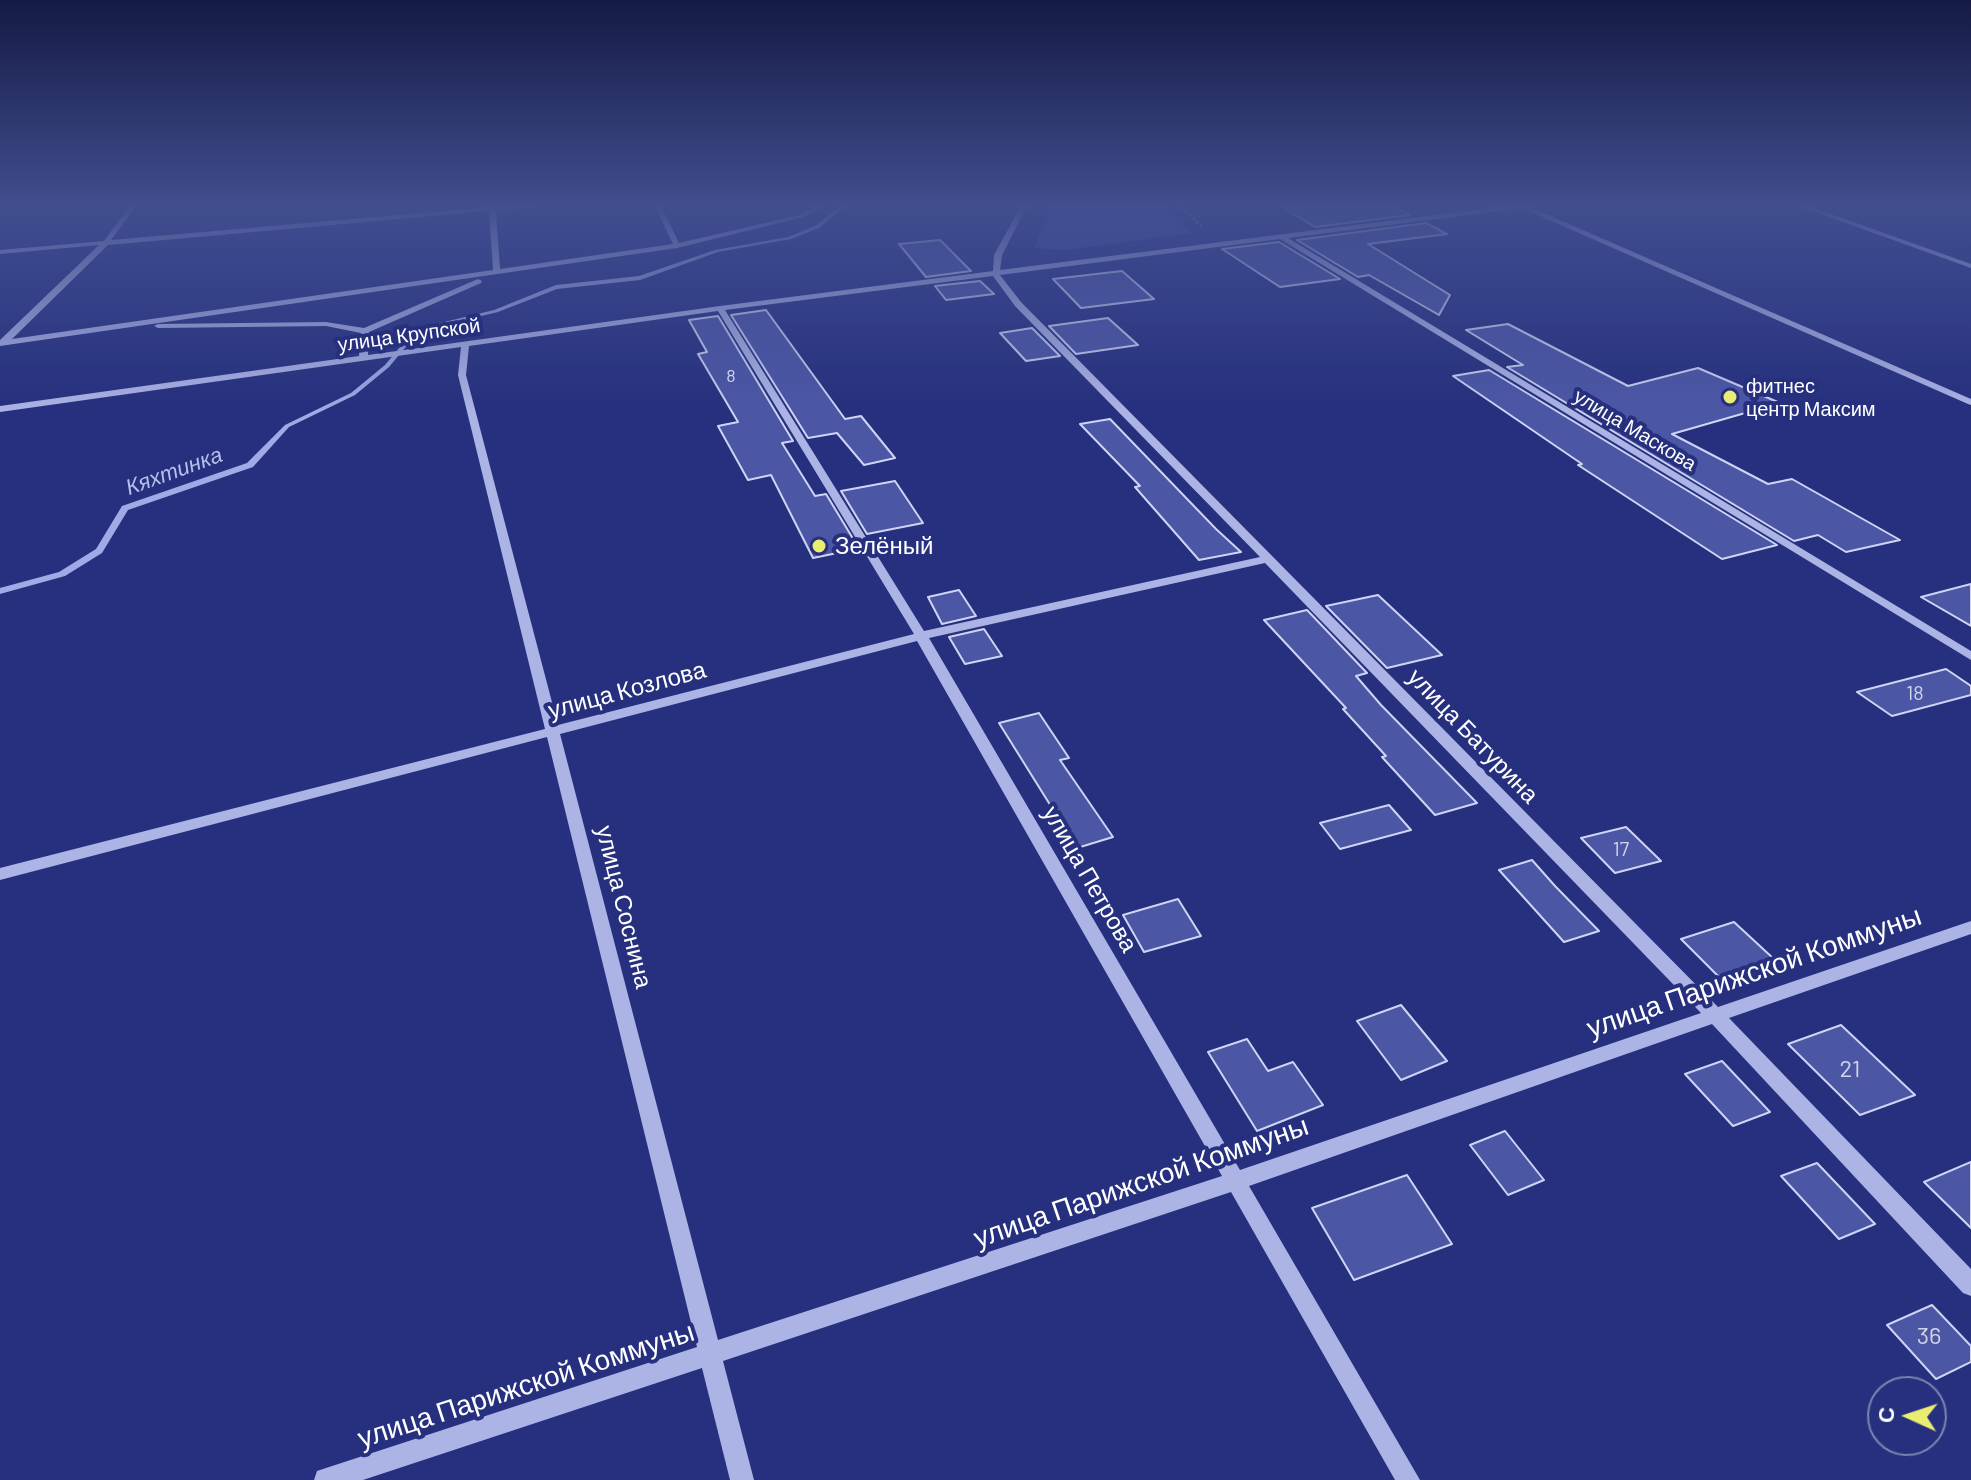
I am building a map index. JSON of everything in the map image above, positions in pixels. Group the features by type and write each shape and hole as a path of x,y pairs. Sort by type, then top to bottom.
{"street":[{"path":"2,342 74,273"},
{"path":"2,342 497,273"},
{"path":"120,326 326,324 365,331 497,273"},
{"name":"улица Крупской","path":"0,409 720,308 1003,273"},
{"name":"улица Маскова","path":"1341,273 1971,656"},
{"path":"1676,273 1971,402"},
{"name":"улица Батурина","path":"996,274 1018,304 1714,1014 1971,1285"},
{"name":"улица Петрова","path":"720,308 921,636 1408,1480"},
{"path":"363,359 365,331"},
{"name":"улица Соснина","path":"465,345 462,375 555,731 742,1480"},
{"name":"улица Козлова","path":"0,874 921,636 1268,559"},
{"name":"улица Парижской Коммуны","path":"326,1480 1237,1181 1971,927"}],"building":[{"path":"923,273 956,273 926,277"},
{"path":"1124,273 1154,299 1081,308 1053,279"},
{"path":"1259,273 1330,273 1340,279 1280,287"},
{"path":"1352,273 1415,273 1450,295 1439,315 1369,275 1358,277"},
{"path":"980,281 994,294 946,300 935,286"},
{"path":"766,310 845,419 861,416 895,458 864,465 837,433 808,438 731,315"},
{"path":"718,316 793,441 782,443 815,496 826,494 852,537 840,540 847,551 813,558 771,475 748,480 718,426 738,422 698,354 707,352 689,320"},
{"path":"1108,318 1138,345 1076,354 1049,326"},
{"path":"1508,324 1628,386 1698,368 1780,403 1672,434 1768,484 1792,479 1900,540 1846,552 1818,535 1794,541 1507,367 1523,365 1466,330"},
{"path":"1032,328 1060,356 1026,361 1000,333"},
{"path":"1489,370 1777,545 1722,559 1578,465 1582,464 1453,376"},
{"path":"1110,419 1241,552 1199,560 1135,487 1140,486 1080,424"},
{"path":"895,481 923,523 867,534 841,491"},
{"path":"1971,584 1971,626 1921,597"},
{"path":"959,590 976,616 942,624 928,597"},
{"path":"1378,595 1442,655 1387,668 1326,606"},
{"path":"1307,610 1367,673 1356,676 1381,705 1477,803 1435,815 1382,757 1386,756 1343,709 1346,708 1264,620"},
{"path":"984,629 1002,656 965,664 949,637"},
{"path":"1946,669 1971,686 1971,695 1892,716 1857,692"},
{"path":"1039,713 1069,758 1060,760 1113,837 1077,848 999,723"},
{"path":"1389,805 1411,830 1340,849 1320,823"},
{"path":"1626,827 1661,861 1615,873 1581,838"},
{"path":"1532,860 1599,931 1564,942 1499,870"},
{"path":"1178,899 1201,936 1144,952 1123,915"},
{"path":"1734,922 1775,960 1720,978 1681,939"},
{"path":"1401,1005 1447,1061 1401,1080 1357,1021"},
{"path":"1841,1025 1915,1095 1860,1115 1788,1044"},
{"path":"1247,1039 1268,1071 1293,1062 1323,1105 1257,1131 1208,1052"},
{"path":"1722,1061 1770,1112 1733,1126 1685,1074"},
{"path":"1505,1131 1544,1180 1508,1195 1470,1145"},
{"path":"1971,1162 1971,1228 1924,1182"},
{"path":"1817,1163 1875,1224 1839,1239 1781,1176"},
{"path":"1407,1175 1452,1244 1354,1280 1312,1208"},
{"path":"1932,1305 1971,1346 1971,1362 1942,1376 1933,1376 1887,1325"}],"waterway":[{"name":"Кяхтинка","path":"0,591 62,574 99,551 125,508 250,465 287,426 353,394 387,366 417,330 496,311 556,287 640,278 654,273"}],"place":[{"name":"фитнес центр Максим","path":"1730,397"},
{"name":"Зелёный","path":"819,546"}]}
